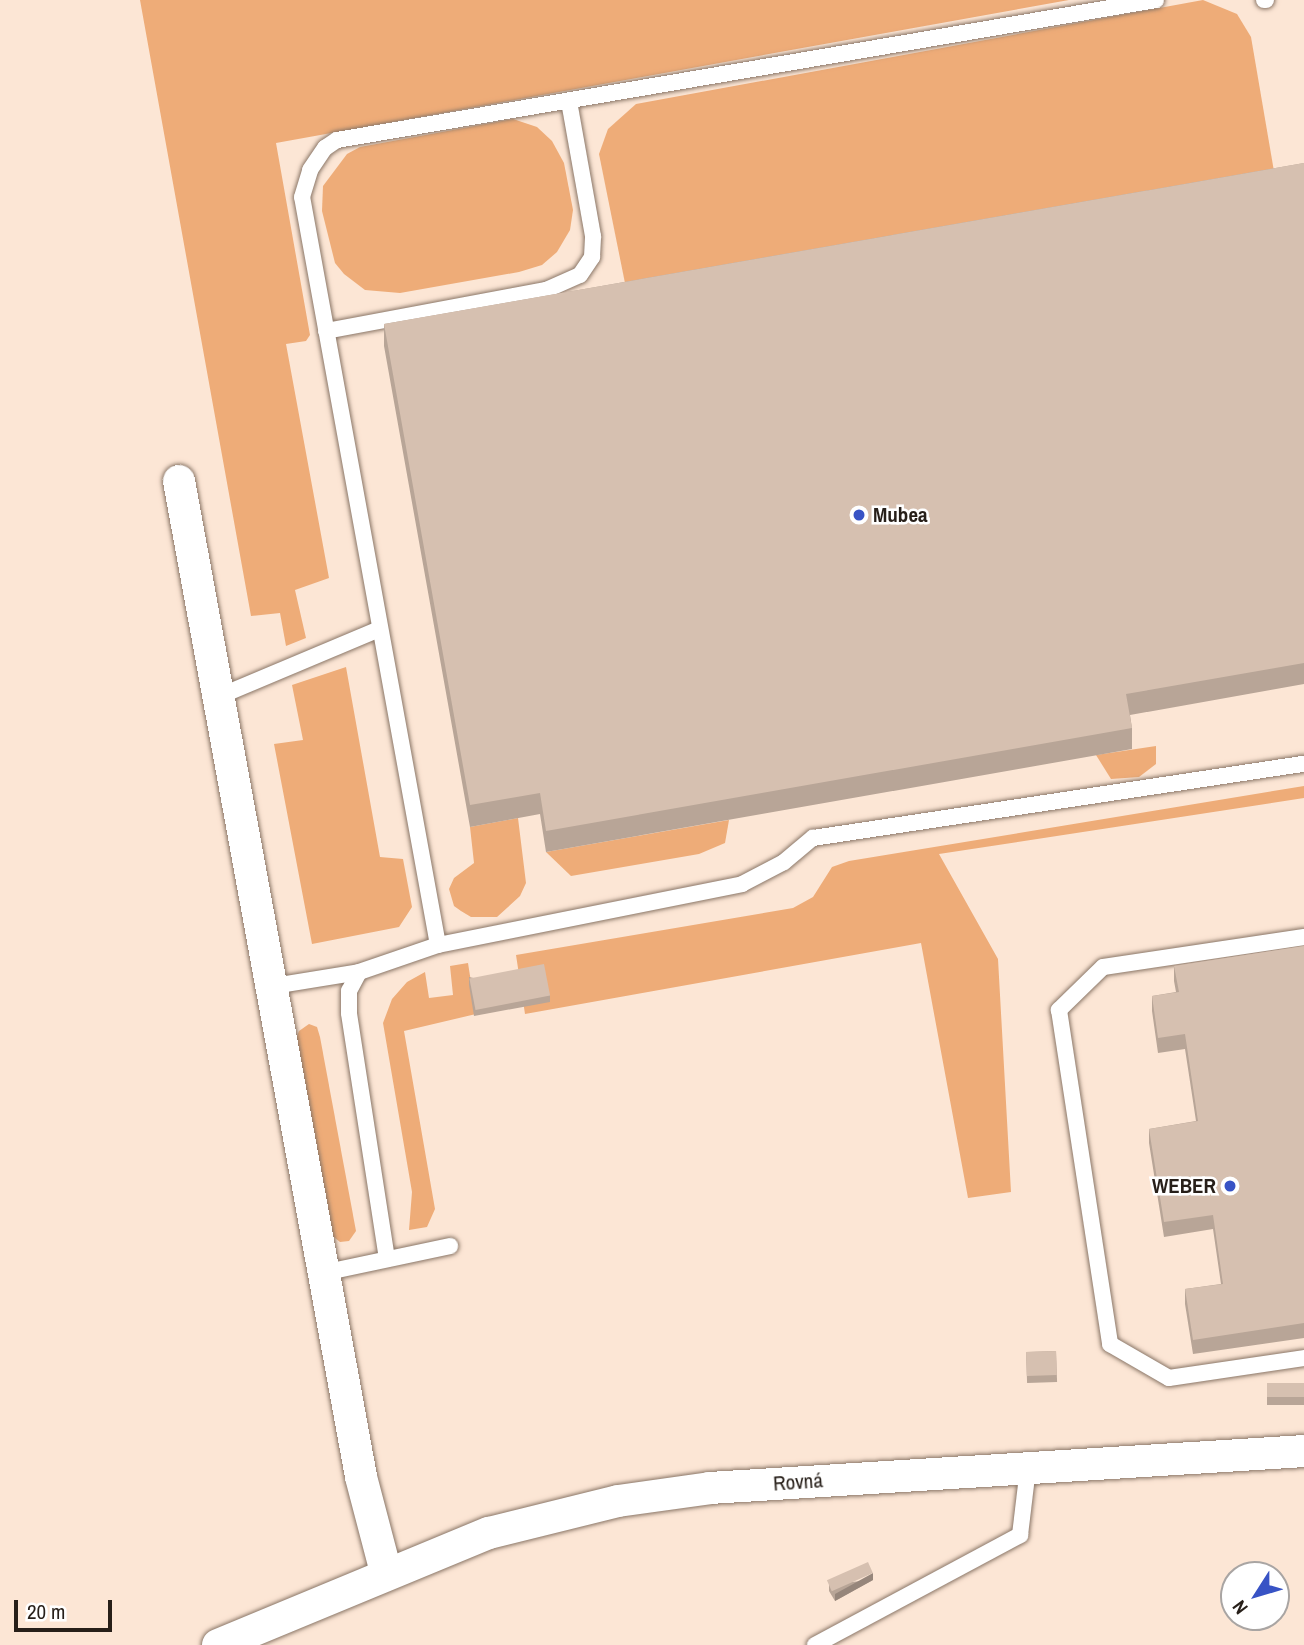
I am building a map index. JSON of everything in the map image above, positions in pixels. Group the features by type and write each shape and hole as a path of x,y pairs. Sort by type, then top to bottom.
{"street":[{"path":"179,481 368,1517 386,1572"},
{"name":"Rovná","path":"218,1645 386,1572 535,1519 667,1492 1304,1451"}],"lane":[{"path":"438,945 302,197 310,170 325,148 337,141 1156,0"},
{"path":"326,331 546,290 580,275 592,257 593,236 569,101"},
{"path":"220,696 379,629"},
{"path":"273,986 359,972 438,945 742,884 784,862 813,838 1304,764"},
{"path":"1304,937 1104,967 1059,1010 1110,1344 1169,1378 1304,1358"},
{"path":"359,972 349,991 349,1013 387,1259"},
{"path":"323,1273 450,1246"},
{"path":"815,1645 1020,1535 1028,1468"}],"shaded area":[{"path":"140,0 1069,0 276,143 310,335 306,341 286,344 329,578 295,590 306,638 286,646 280,613 251,616"},
{"path":"1203,0 1237,14 1251,37 1277,189 629,303 599,154 608,129 636,104"},
{"path":"513,119 537,127 552,141 564,163 573,210 570,230 557,252 542,265 519,272 400,293 365,290 344,274 335,263 322,211 323,186 347,154 360,147"},
{"path":"346,667 380,857 403,859 412,907 399,927 312,944 274,744 303,740 292,685"},
{"path":"1156,746 1156,764 1139,777 1111,779 1096,755"},
{"path":"1304,786 1304,798 939,854 998,959 1011,1192 968,1198 921,943 525,1014 516,955 793,908 813,897 832,867 849,861"},
{"path":"518,818 526,883 520,896 497,917 471,917 454,906 449,889 454,878 474,863 470,827"},
{"path":"729,820 725,843 699,854 571,876 546,852"},
{"path":"468,963 476,1014 404,1031 435,1209 427,1227 409,1230 412,1192 383,1023 392,999 407,982 425,972 429,998 453,995 450,966"},
{"path":"309,1024 317,1027 320,1037 356,1231 349,1241 340,1242 315,1222 287,1064 299,1031"}],"building":[{"name":"Mubea","path":"1304,163 1304,663 1126,694 1132,728 546,831 540,793 470,805 384,324"},
{"name":"WEBER","path":"1304,946 1304,1323 1193,1340 1185,1289 1223,1284 1213,1215 1164,1222 1149,1129 1198,1121 1185,1034 1158,1038 1152,996 1179,992 1174,966"},
{"path":"544,964 550,995 476,1010 469,979"},
{"path":"1056,1351 1057,1375 1027,1376 1026,1352"},
{"path":"1267,1383 1304,1383 1304,1397 1267,1397"},
{"path":"868,1562 873,1573 832,1591 827,1580"}],"place":[{"name":"Mubea","path":"859,515"},
{"name":"WEBER","path":"1230,1186"}]}
